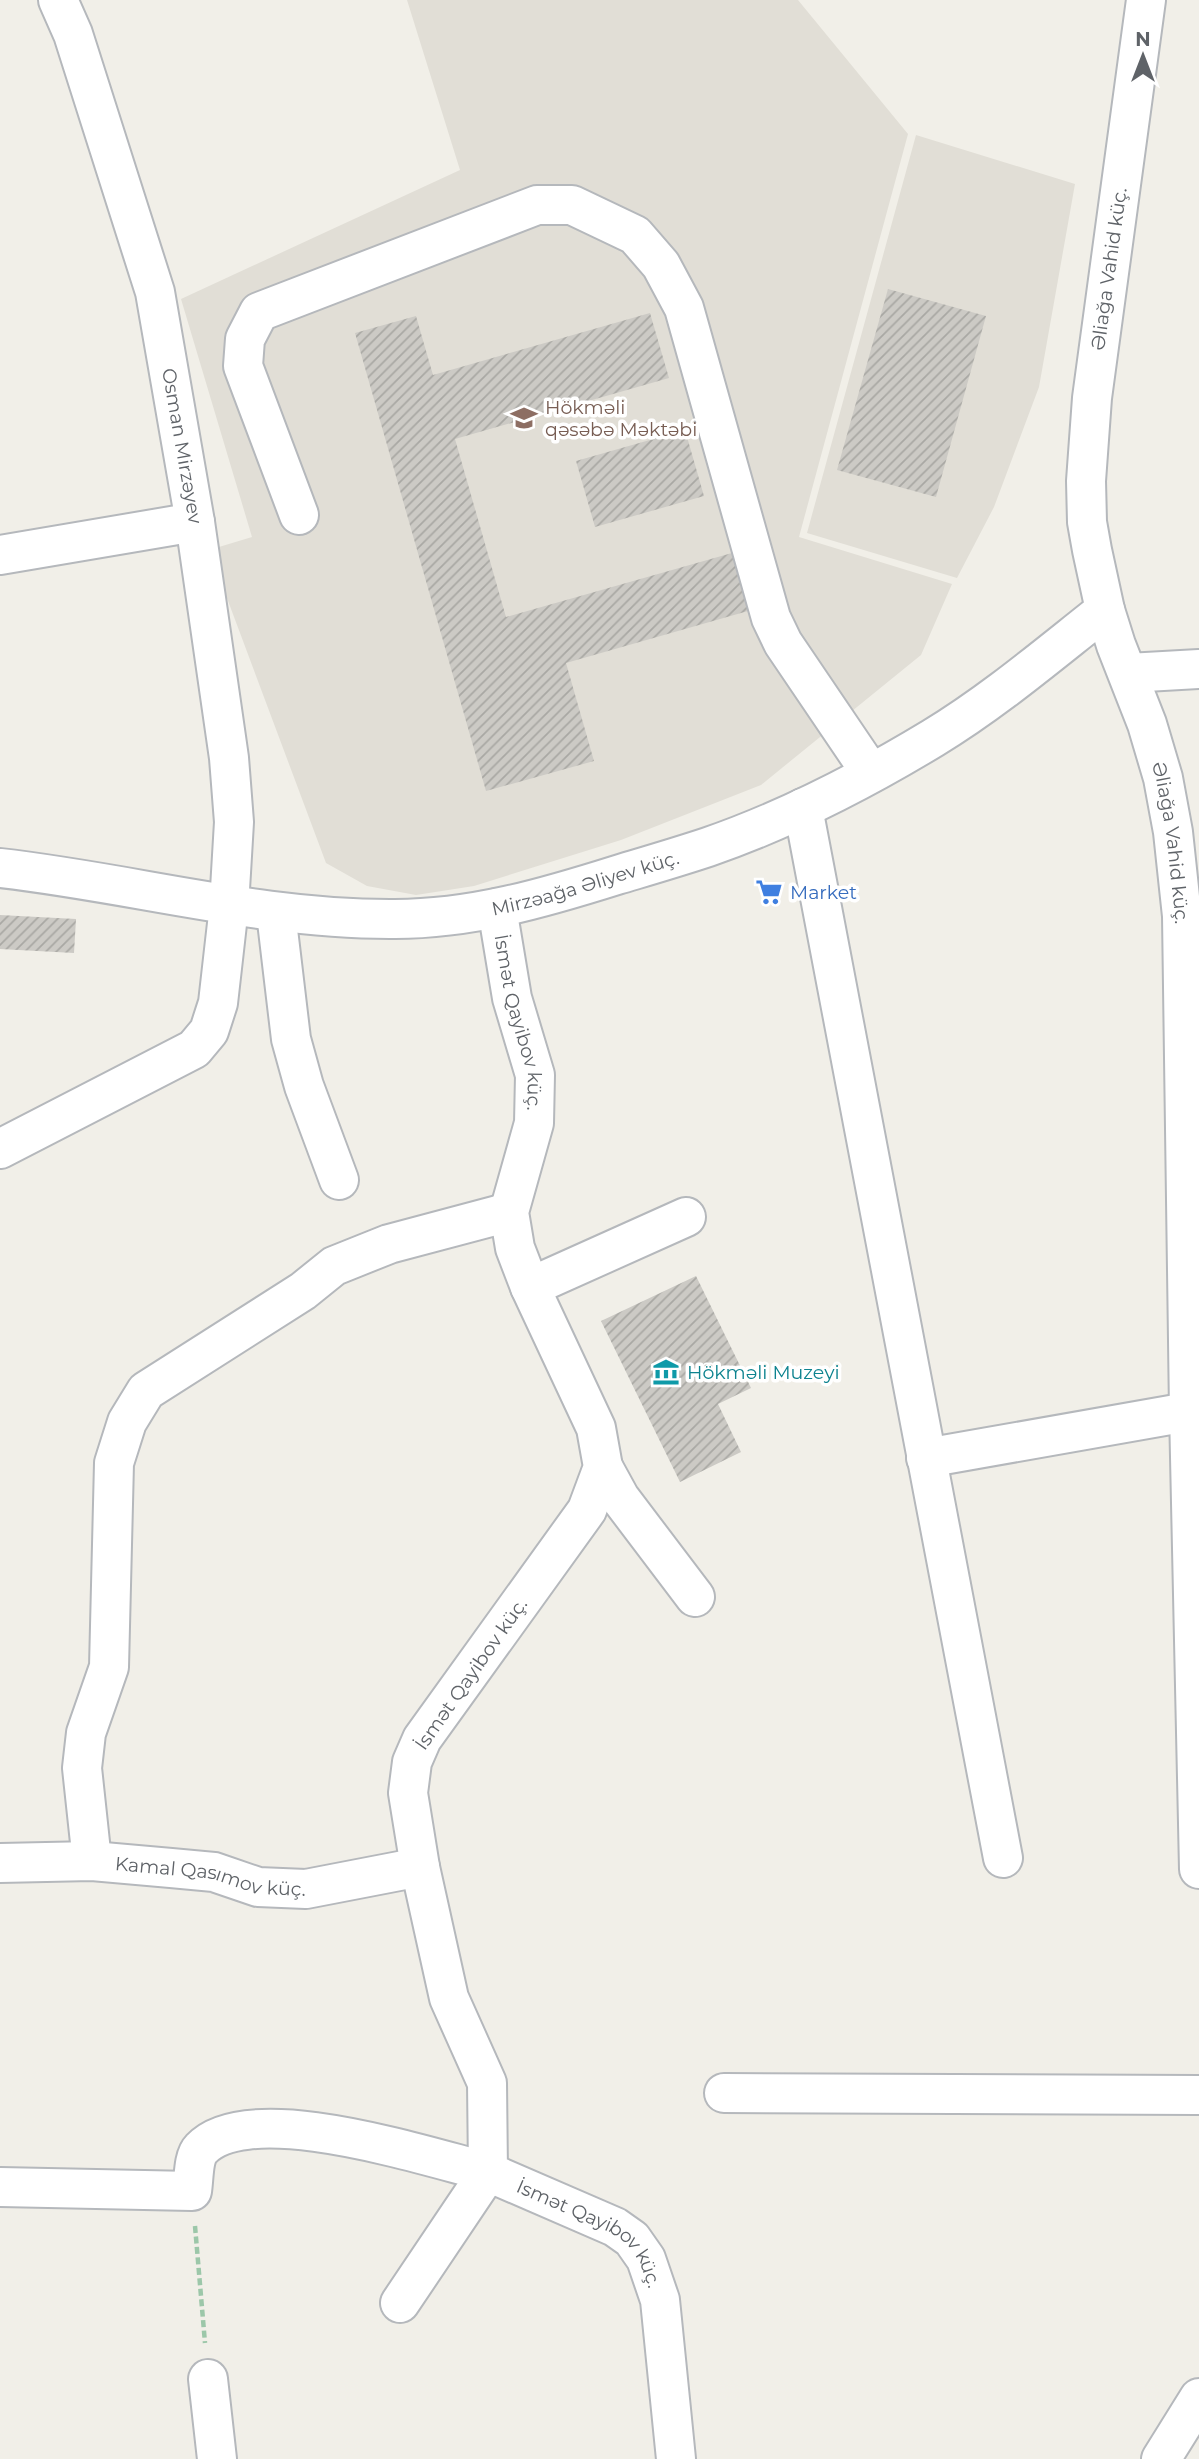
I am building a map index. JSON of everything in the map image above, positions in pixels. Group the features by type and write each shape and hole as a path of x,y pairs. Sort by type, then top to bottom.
{"street":[{"name":"Osman Mirzəyev","path":"0,1149 194,1049 209,1031 218,1003 229,906 234,822 229,758 195,522 155,292 77,46 58,0"},
{"name":"Əliağa Vahid küç.","path":"1146,0 1093,384 1088,443 1087,522 1105,610 1147,724 1163,778 1173,832 1182,916 1194,1410 1199,1869"},
{"path":"299,515 243,366 245,339 259,312 537,205 572,205 635,234 661,265 684,308 771,618 783,643 871,773"},
{"path":"0,555 195,522"},
{"name":"Mirzəağa Əliyev küç.","path":"0,868 53,874 276,913 397,919 451,916 542,899 709,846 803,808 934,737 995,696 1105,610"},
{"path":"1128,673 1199,669"},
{"path":"803,808 1003,1858"},
{"name":"İsmət Qayibov küç.","path":"496,908 512,998 535,1075 534,1123 509,1212 514,1248 596,1428 603,1467 587,1510 422,1739 412,1762 408,1793 420,1867 449,1998 487,2083 488,2172 615,2227 632,2239 646,2259 660,2300 676,2459"},
{"path":"276,913 291,1039 304,1086 339,1180"},
{"path":"92,1861 82,1768 86,1733 108,1667 114,1463 127,1422 146,1391 303,1291 334,1266 390,1244 509,1212"},
{"path":"530,1287 686,1217"},
{"path":"926,1458 1194,1410"},
{"path":"603,1467 620,1498 695,1597"},
{"name":"Kamal Qasımov küç.","path":"0,1863 92,1861 214,1872 258,1887 306,1889 420,1867"},
{"path":"724,2093 1199,2095"},
{"path":"0,2187 192,2191 198,2151 215,2137 238,2131 279,2129 319,2131 488,2172 400,2303"},
{"path":"208,2379 217,2459"},
{"path":"1161,2459 1199,2398"}],"path":[{"path":"192,2191 208,2379"}],"shaded area":[{"name":"Hökməli qəsəbə Məktəbi","path":"407,0 798,0 908,134 799,537 952,584 921,655 761,785 621,840 474,886 416,895 367,886 326,863 209,550 252,537 181,299 460,170"},
{"path":"916,135 1075,184 1039,387 994,507 957,578 807,533"}],"building":[{"path":"888,289 986,316 936,497 837,470"},
{"path":"650,313 669,378 455,439 506,617 732,553 748,611 566,663 594,761 486,791 355,333 416,316 433,375"},
{"path":"685,430 704,496 595,527 576,461"},
{"path":"0,915 76,919 74,953 0,949"},
{"path":"696,1276 751,1388 718,1404 741,1452 680,1482 601,1321"}],"place":[{"name":"Hökməli qəsəbə Məktəbi","path":"524,418"},
{"name":"Market","path":"769,892"},
{"name":"Hökməli Muzeyi","path":"666,1372"}]}
